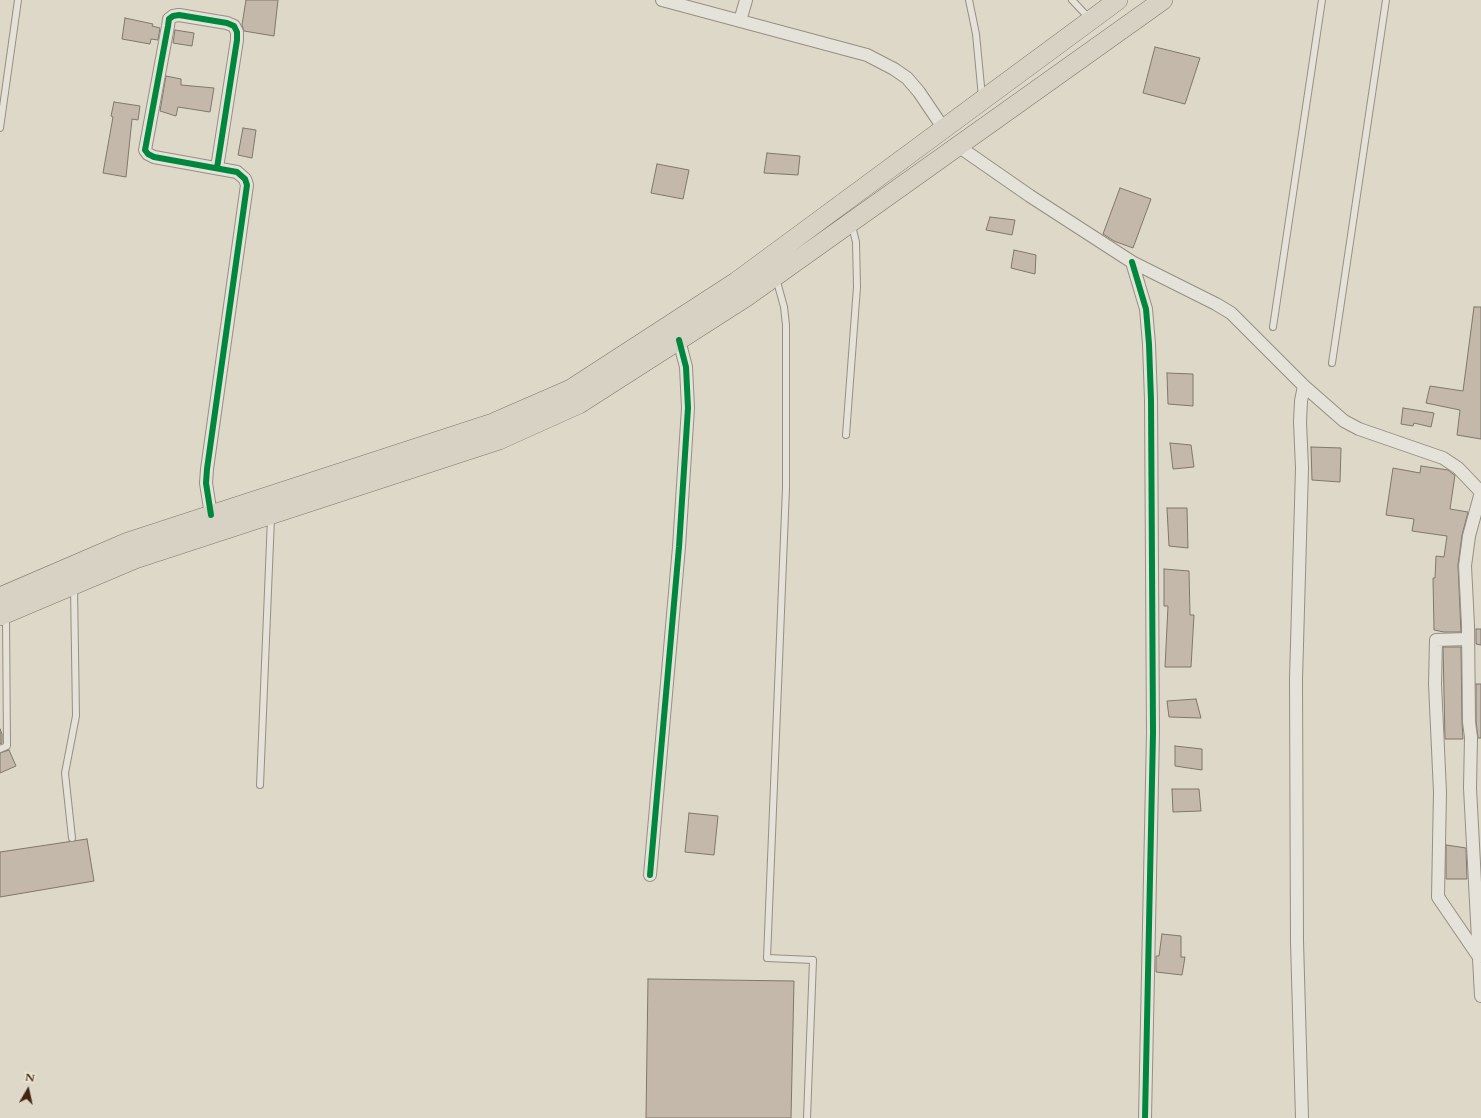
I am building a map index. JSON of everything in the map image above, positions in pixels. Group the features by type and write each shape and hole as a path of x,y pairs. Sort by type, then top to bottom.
{"highway":[{"path":"2,609 128,542 492,423 571,389 736,282 1118,0"},
{"path":"2,609 74,585 135,559 499,440 579,404 775,276 1163,0"}],"street":[{"path":"662,0 681,2 740,21 867,55 894,69 907,78 919,92 944,129"},
{"path":"740,21 746,0"},
{"path":"211,515 206,483 207,470 247,185 242,175 217,168 154,157 148,154 145,150 169,19 173,16 179,15 227,23 234,26 237,32 217,168"},
{"path":"958,146 1030,196 1132,262 1231,313 1304,386 1344,421 1359,430 1443,458 1458,468 1481,492 1466,553 1469,722 1471,737 1470,788 1481,996"},
{"path":"1132,262 1146,309 1151,400 1153,733 1145,1118"},
{"path":"650,875 679,547 688,408 686,367 679,340"},
{"path":"1302,1118 1297,941 1296,679 1302,468 1300,422 1304,386"},
{"path":"1468,639 1436,640 1435,684 1440,792 1438,897 1479,957"}],"lane":[{"path":"0,128 18,0"},
{"path":"969,0 976,34 983,100"},
{"path":"1072,0 1091,20"},
{"path":"1273,327 1322,0"},
{"path":"1332,363 1386,0"},
{"path":"846,435 857,287 856,242 851,222"},
{"path":"775,276 784,307 786,325 786,481 767,958 813,960 807,1118"},
{"path":"260,785 271,514"},
{"path":"72,838 65,773 76,716 74,585"},
{"path":"0,749 7,746 2,609"}],"building":[{"path":"246,0 278,0 274,36 244,31 242,25"},
{"path":"125,18 153,24 152,26 160,28 158,40 151,39 150,44 122,39"},
{"path":"175,30 194,33 192,46 173,43"},
{"path":"1155,47 1200,58 1185,104 1143,93"},
{"path":"166,76 181,79 181,85 214,88 210,112 178,107 176,116 160,111"},
{"path":"114,102 140,106 138,120 132,119 126,177 103,173 113,117 111,116"},
{"path":"243,128 256,130 252,158 238,155"},
{"path":"767,153 800,156 798,175 764,173"},
{"path":"657,164 689,170 683,199 651,193"},
{"path":"1120,188 1151,199 1133,248 1114,241 1103,234"},
{"path":"990,217 1015,220 1012,235 986,230"},
{"path":"1014,250 1036,255 1035,274 1011,268"},
{"path":"1474,307 1481,307 1481,439 1457,435 1460,410 1426,403 1430,386 1463,391"},
{"path":"1167,373 1193,374 1193,406 1168,404"},
{"path":"1403,408 1434,413 1431,427 1414,423 1413,426 1401,424"},
{"path":"1170,443 1191,445 1194,467 1173,469"},
{"path":"1311,447 1341,448 1340,482 1312,480"},
{"path":"1421,466 1448,470 1455,475 1450,509 1468,512 1462,535 1458,565 1461,632 1444,632 1434,630 1433,578 1435,578 1436,556 1444,557 1447,536 1412,531 1414,519 1386,515 1393,468 1420,473"},
{"path":"1167,508 1187,508 1188,548 1169,546"},
{"path":"1164,569 1189,571 1190,615 1194,615 1191,667 1165,667 1168,606 1164,606"},
{"path":"1476,629 1481,629 1481,645 1476,644"},
{"path":"1443,647 1461,647 1463,739 1445,739"},
{"path":"1476,684 1481,684 1481,738 1478,738 1476,721"},
{"path":"1196,699 1201,718 1169,717 1167,701"},
{"path":"0,729 2,734 2,743 0,744"},
{"path":"1175,746 1202,749 1202,770 1175,766"},
{"path":"9,750 16,766 0,773 0,753"},
{"path":"1172,789 1199,789 1201,811 1173,812"},
{"path":"689,813 718,816 714,855 685,852"},
{"path":"87,839 94,881 0,897 0,852"},
{"path":"1446,845 1466,848 1467,879 1446,879"},
{"path":"1162,934 1181,936 1181,957 1185,957 1182,975 1156,972 1156,956 1159,956"},
{"path":"648,979 794,981 791,1118 646,1118"}],"cycle path":[{"path":"211,515 206,483 207,469 247,185 245,179 237,172 154,157 148,154 145,150 169,19 173,16 179,15 227,23 234,26 237,32 217,168"},
{"path":"1132,262 1146,309 1151,400 1153,733 1145,1118"},
{"path":"650,875 679,547 688,408 686,367 679,340"}]}
